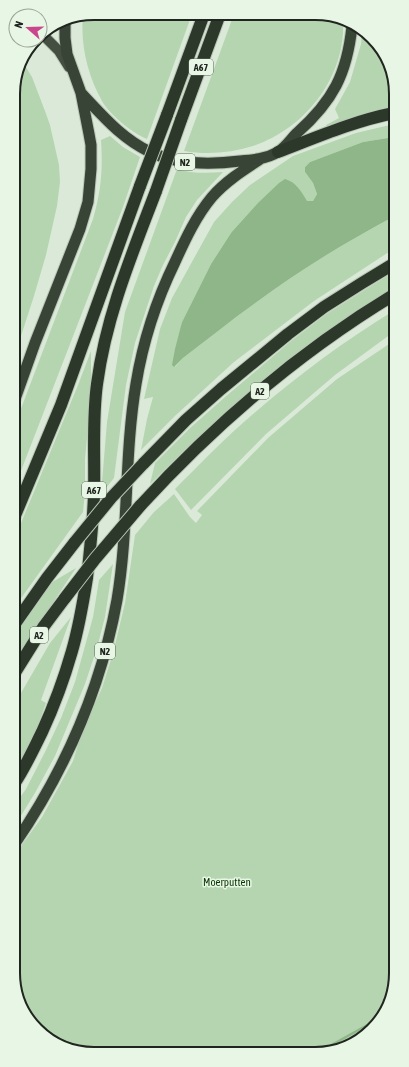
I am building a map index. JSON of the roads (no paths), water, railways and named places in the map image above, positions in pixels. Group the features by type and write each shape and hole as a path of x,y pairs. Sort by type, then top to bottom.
{"highway":[{"name":"A67","path":"20,503 60,405 202,20"},
{"name":"A67","path":"20,773 36,745 51,712 70,658 79,624 92,542 94,494 94,418 97,384 103,350 113,309 122,279 156,191 218,20"},
{"name":"N2","path":"20,385 80,229 88,202 91,168 87,122 81,93 68,54 65,38 65,26"},
{"name":"N2","path":"20,836 33,816 69,750 89,701 107,643 117,601 124,546 130,438 136,385 144,345 169,274 203,209 213,196 237,174 258,160 278,152 316,116 322,108 333,92 345,65 351,30"},
{"name":"N2","path":"81,93 108,122 123,135 142,147 162,156 183,162 209,164 258,160"},
{"path":"278,152 340,128 389,114"},
{"name":"A2","path":"20,616 47,578 111,498 186,420 288,334 324,307 389,266"},
{"name":"A2","path":"20,664 44,626 95,559 170,473 241,407 307,353 336,332 389,298"}],"main road":[{"path":"48,40 59,51 76,78"}],"waterway":[{"path":"330,1046 369,1024"}],"park label":[{"name":"Moerputten","path":"227,882"}]}
